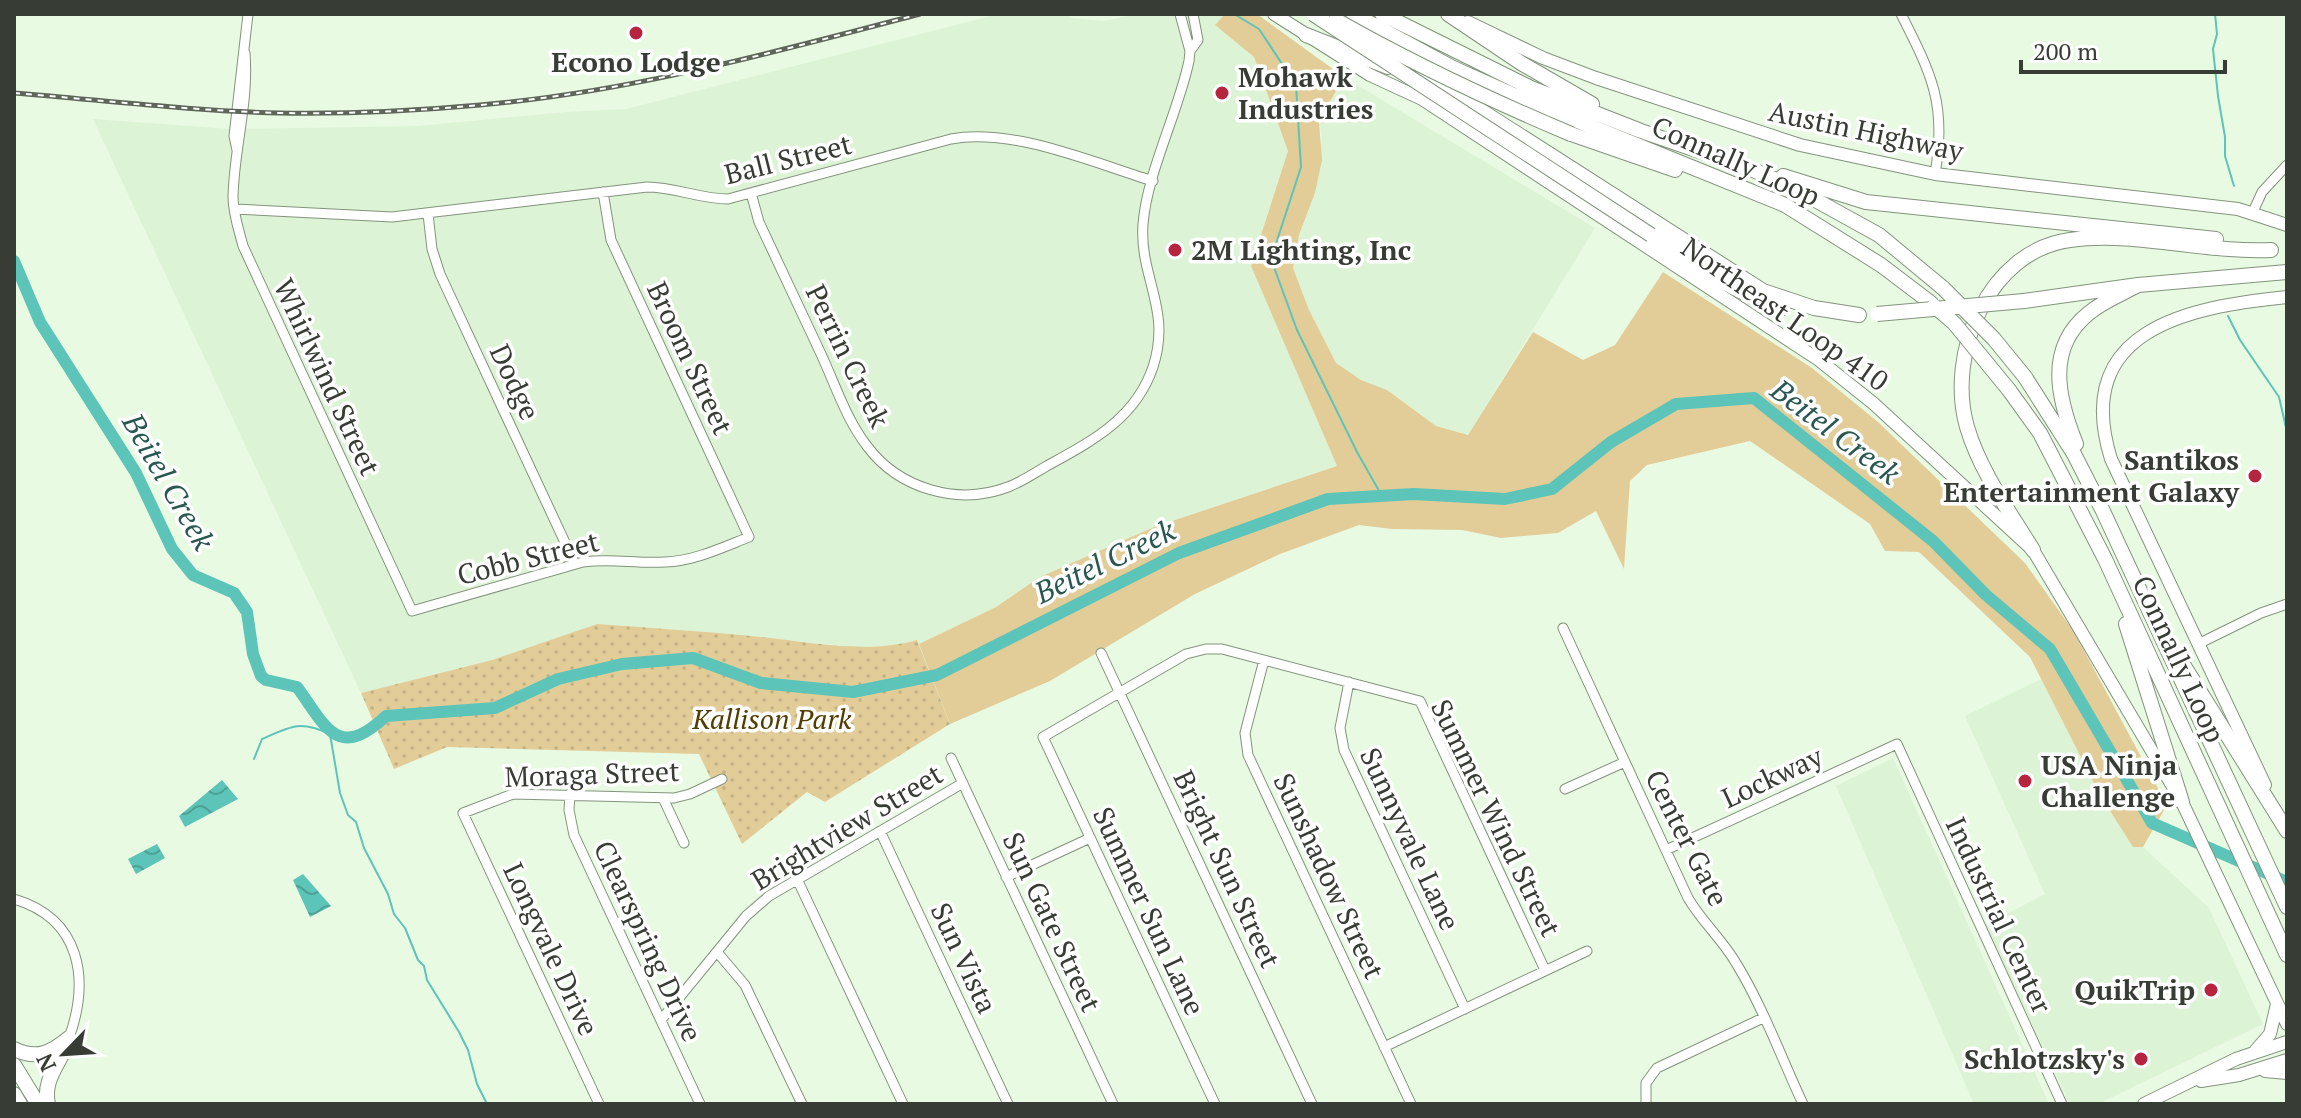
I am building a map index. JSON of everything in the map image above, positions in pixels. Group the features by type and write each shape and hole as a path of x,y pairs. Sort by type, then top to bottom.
{"highway":[{"path":"1313,14 1708,273 1764,302 1818,315 1877,314 2287,272"},
{"path":"1325,14 1409,61 1571,134 1655,164 1749,191"},
{"path":"1336,14 1443,89 1763,291 1814,308 1859,315"},
{"name":"Connally Loop","path":"1353,14 1453,68 1511,94 1785,205 1881,265 1954,323 2040,433 2105,559 2287,955"},
{"path":"1382,14 1443,45"},
{"path":"1404,14 1443,45"},
{"path":"1450,14 1521,63 1641,131"},
{"path":"1306,35 1443,89"},
{"name":"Connally Loop","path":"1443,45 1531,88 1733,163 1792,187 1840,212 1879,235 1943,288 1994,339 2025,377 2074,454 2287,907"},
{"path":"1733,163 1866,202 2149,230 2239,242 2287,253"},
{"path":"2033,550 1980,461 1962,403 1964,359 1977,315 1990,290 2014,266 2040,250 2067,240 2106,237 2222,249 2271,250"},
{"path":"2102,509 2060,400 2058,366 2067,340 2086,315 2138,285"},
{"path":"2105,559 2182,802"},
{"path":"2139,593 2287,831"},
{"path":"14,1049 24,1054 40,1055 51,1052 69,1038"},
{"path":"48,1104 45,1091 47,1081 69,1038"},
{"path":"14,1065 38,1104"},
{"path":"14,1094 20,1104"}],"main road":[{"name":"Northeast Loop 410","path":"1274,14 1370,75 1422,99 1819,360 1873,403 2033,550 2182,802 2282,1007 2287,1024"},
{"name":"Austin Highway","path":"1450,14 1543,58 1672,105 1800,145 1935,174 2220,206 2287,225"},
{"path":"2287,297 2261,299 2174,319 2139,337 2110,373 2102,394 2101,410 2104,439 2111,459 2287,831"},
{"path":"2254,1052 2270,1034 2282,1007"},
{"path":"2144,1104 2236,1059 2287,1042"},
{"path":"2192,1082 2287,1060"},
{"path":"2254,1070 2287,1073"}],"street":[{"name":"Whirlwind Street","path":"248,14 247,73 234,209 243,246 412,611"},
{"name":"Perrin Creek","path":"751,193 759,222 852,423 883,464 916,485 941,492 967,495 993,492 1018,483 1115,424 1141,392 1153,367 1158,340 1156,299 1142,241 1144,215 1190,51 1180,14"},
{"name":"Perrin Creek","path":"1190,51 1198,40 1193,14"},
{"path":"1901,14 1930,72 1939,105 1940,139 1935,174"},
{"name":"Ball Street","path":"234,209 392,217 658,187 720,199 951,139 977,135 1016,139 1153,181"},
{"path":"2252,214 2262,192 2287,165"},
{"name":"Broom Street","path":"603,192 611,240 749,537"},
{"name":"Dodge","path":"428,214 432,249 440,274 575,564"},
{"name":"Cobb Street","path":"412,611 575,564 607,559 665,562 690,559 749,537"},
{"path":"2198,644 2261,613 2287,604"},
{"name":"Center Gate","path":"1563,628 1688,898 1700,919 1736,962 1803,1104"},
{"name":"Summer Wind Street","path":"1043,737 1186,654 1199,650 1222,649 1420,701 1545,970"},
{"name":"Bright Sun Street","path":"1101,653 1312,1104"},
{"name":"Sunshadow Street","path":"1264,660 1245,733 1248,755 1411,1104"},
{"name":"Sunnyvale Lane","path":"1349,682 1340,728 1344,750 1465,1009"},
{"name":"Summer Sun Lane","path":"1043,737 1215,1104"},
{"name":"Lockway","path":"1666,850 1897,744"},
{"name":"Industrial Center","path":"1897,744 2062,1104"},
{"name":"Sun Gate Street","path":"951,758 1113,1104"},
{"path":"1565,789 1625,762"},
{"name":"Moraga Street","path":"463,813 513,794 663,798 690,794 722,779"},
{"name":"Brightview Street","path":"661,1020 757,906 797,879 963,783"},
{"name":"Clearspring Drive","path":"570,794 572,829 700,1104"},
{"path":"663,798 684,843"},
{"name":"Longvale Drive","path":"463,813 599,1104"},
{"name":"Sun Vista","path":"880,831 1008,1104"},
{"path":"1006,877 1090,838"},
{"path":"797,879 903,1104"},
{"path":"14,899 38,909 58,925 74,949 80,970 80,995 69,1038"},
{"path":"1384,1047 1587,951"},
{"path":"717,952 745,985 802,1104"},
{"path":"1646,1104 1646,1083 1657,1068 1763,1018"}],"shaded area":[{"path":"999,14 1063,14 1072,18 1104,21 1138,14 1225,14 1215,25 1254,57 1288,151 1251,266 1337,466 1154,527 1040,577 996,607 919,644 917,640 897,646 857,647 597,624 492,660 361,693 93,119 231,129 418,126 626,109"},
{"path":"1344,77 1595,228 1468,435 1436,426 1387,390 1361,380 1336,363 1309,310 1293,268 1299,235 1315,193 1322,137 1319,121"},
{"path":"2041,679 2100,795 2133,846 2143,847 2209,908 2263,1024 2098,1104 2070,1104 1985,925 2045,894 1965,716"},
{"path":"1893,758 2049,1104 1974,1104 1836,786"}],"green space":[{"path":"1225,14 1257,14 1344,77 1319,121 1322,160 1315,193 1299,235 1293,268 1309,310 1336,363 1361,380 1387,390 1436,426 1468,435 1533,332 1583,360 1615,345 1663,272 1812,368 1878,422 2025,563 2074,632 2167,805 2143,847 2133,847 2100,795 2030,657 1919,552 1885,551 1870,524 1750,441 1647,465 1630,481 1624,569 1596,511 1558,533 1501,538 1462,530 1359,525 1280,554 1195,594 1050,681 950,724 919,644 996,607 1040,577 1154,527 1337,466 1251,266 1288,151 1254,57 1215,25"},
{"name":"Kallison Park","path":"597,624 856,647 917,640 950,724 825,802 807,792 742,844 699,754 447,747 394,769 361,693 492,660"}],"water":[{"path":"222,780 238,799 185,827 179,816"},
{"path":"157,844 165,858 136,874 128,859"},
{"path":"303,874 331,906 310,917 293,880"}],"waterway":[{"path":"1234,14 1259,29 1296,85 1301,167 1271,259 1297,330 1382,496"},
{"path":"2215,14 2217,34 2213,49 2218,96 2225,156 2234,186"},
{"name":"Beitel Creek","path":"14,261 40,322 136,473 172,549 193,575 234,593 247,612 253,654 261,676 297,687 325,725 344,737 369,730 386,716 495,708 558,679 622,664 693,658 761,683 853,692 937,675 1179,553 1328,499 1414,494 1505,499 1552,489 1611,442 1676,404 1754,398 1933,541 1986,595 2050,649 2152,823 2287,882"},
{"path":"2228,316 2240,340 2279,397 2287,432"},
{"path":"254,759 262,739 288,728 311,727 330,734 340,793 348,815 356,822 364,848 388,894 394,914 405,928 418,960 424,966 427,980 468,1050 477,1084 487,1104"}],"railway":[{"path":"14,93 180,108 280,113 380,112 480,105 647,81 920,14"}],"place":[{"name":"Econo Lodge","path":"636,33"},
{"name":"Mohawk Industries","path":"1222,93"},
{"name":"2M Lighting, Inc","path":"1175,250"},
{"name":"Santikos Entertainment Galaxy","path":"2255,476"},
{"name":"USA Ninja Challenge","path":"2025,781"},
{"name":"QuikTrip","path":"2211,990"},
{"name":"Schlotzsky's","path":"2141,1059"}]}
